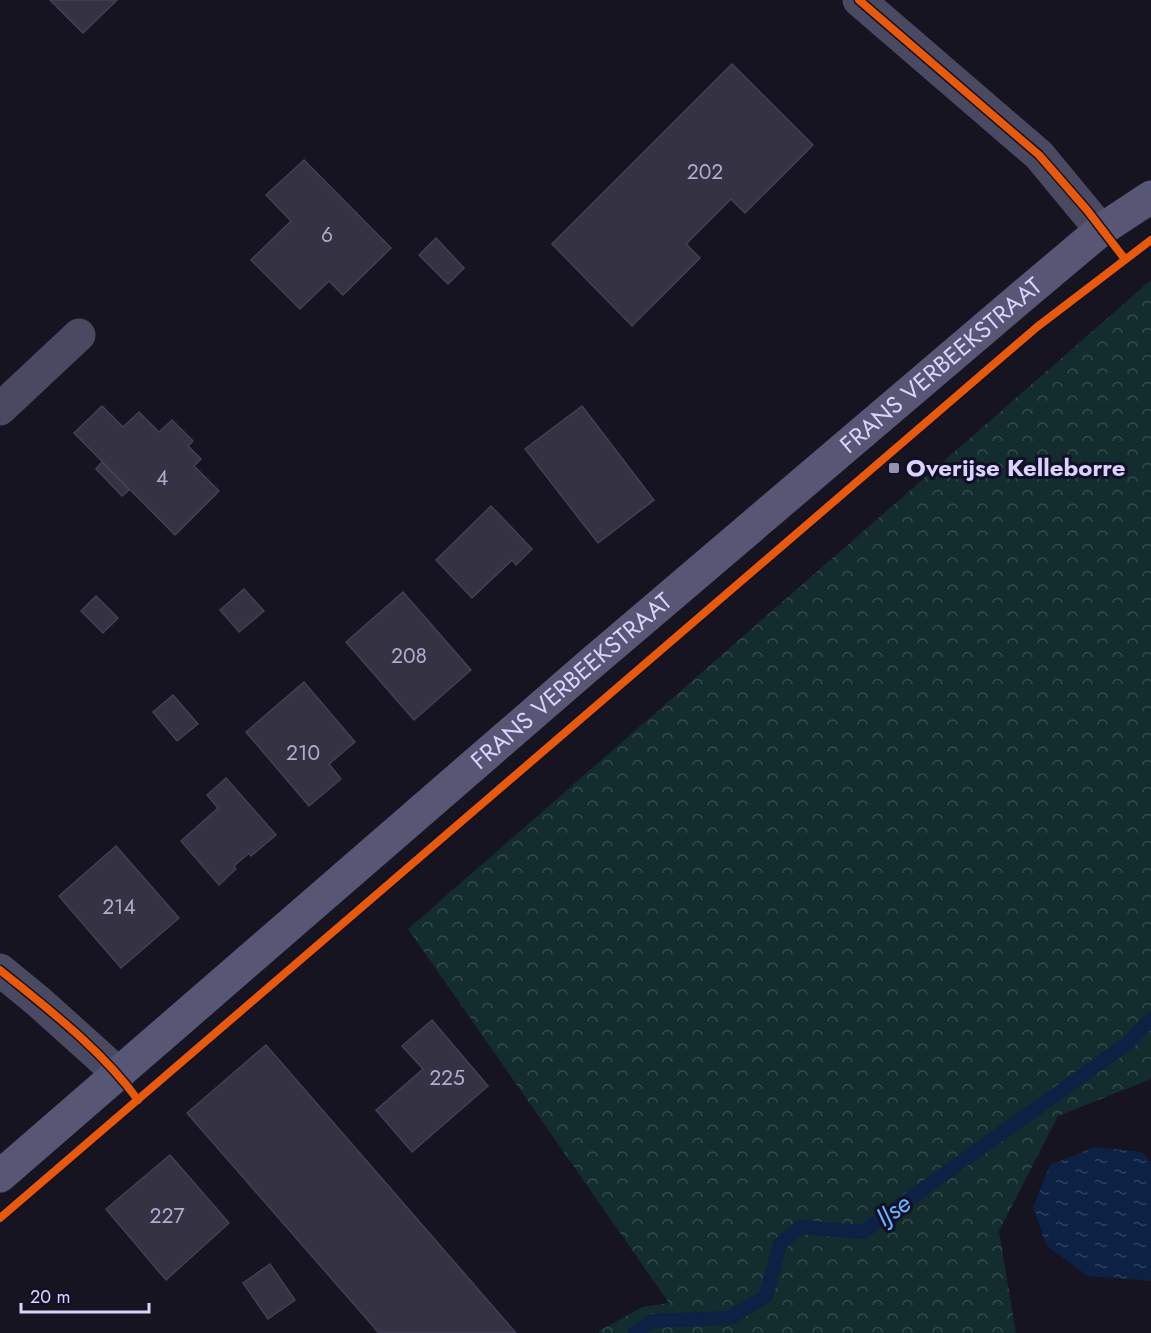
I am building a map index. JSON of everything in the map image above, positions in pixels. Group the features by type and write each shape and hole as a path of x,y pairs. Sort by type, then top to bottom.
{"main road":[{"name":"FRANS VERBEEKSTRAAT","path":"0,1176 605,652 1101,230 1151,197"}],"street":[{"path":"858,0 1039,156 1101,230"},
{"path":"0,409 79,335"},
{"path":"0,970 119,1074"}],"green space":[{"path":"1151,280 1151,1079 1058,1116 999,1231 1016,1333 599,1333 642,1307 669,1303 408,929"}],"water":[{"path":"1095,1147 1142,1152 1151,1162 1151,1281 1088,1276 1047,1246 1033,1208 1050,1165"}],"building":[{"path":"50,0 117,0 83,33"},
{"path":"732,64 813,145 745,213 731,199 686,244 700,258 632,326 552,244"},
{"path":"304,160 391,248 343,295 329,281 300,309 251,260 291,221 266,195"},
{"path":"436,238 464,268 448,284 419,255"},
{"path":"102,406 123,427 139,412 159,432 172,420 193,441 188,446 201,459 194,466 219,491 175,535 74,433"},
{"path":"582,406 654,500 598,543 525,449"},
{"path":"102,462 129,490 122,496 96,469"},
{"path":"491,506 532,549 516,565 512,560 472,598 436,560"},
{"path":"244,589 264,611 239,632 220,610"},
{"path":"403,592 471,670 414,720 346,642"},
{"path":"96,596 118,618 103,633 81,611"},
{"path":"304,682 355,742 329,764 341,779 309,806 246,732"},
{"path":"173,695 198,724 177,741 153,712"},
{"path":"226,778 276,835 251,856 249,853 234,866 236,869 219,885 181,841 218,808 207,795"},
{"path":"116,846 179,918 121,968 59,896"},
{"path":"432,1020 488,1086 412,1152 376,1110 423,1069 402,1046"},
{"path":"266,1045 516,1333 379,1333 187,1113"},
{"path":"170,1155 229,1223 166,1280 106,1209"},
{"path":"270,1264 295,1300 268,1319 243,1283"}],"waterway":[{"name":"IJse","path":"635,1333 652,1321 730,1318 766,1296 780,1244 801,1227 863,1232 1128,1043 1151,1019"}],"cycle path":[{"path":"859,0 1039,155 1087,210 1124,258"},
{"path":"0,1218 1037,327 1151,240"},
{"path":"0,970 91,1047 138,1100"}],"place":[{"name":"Overijse Kelleborre","path":"894,468"}]}
